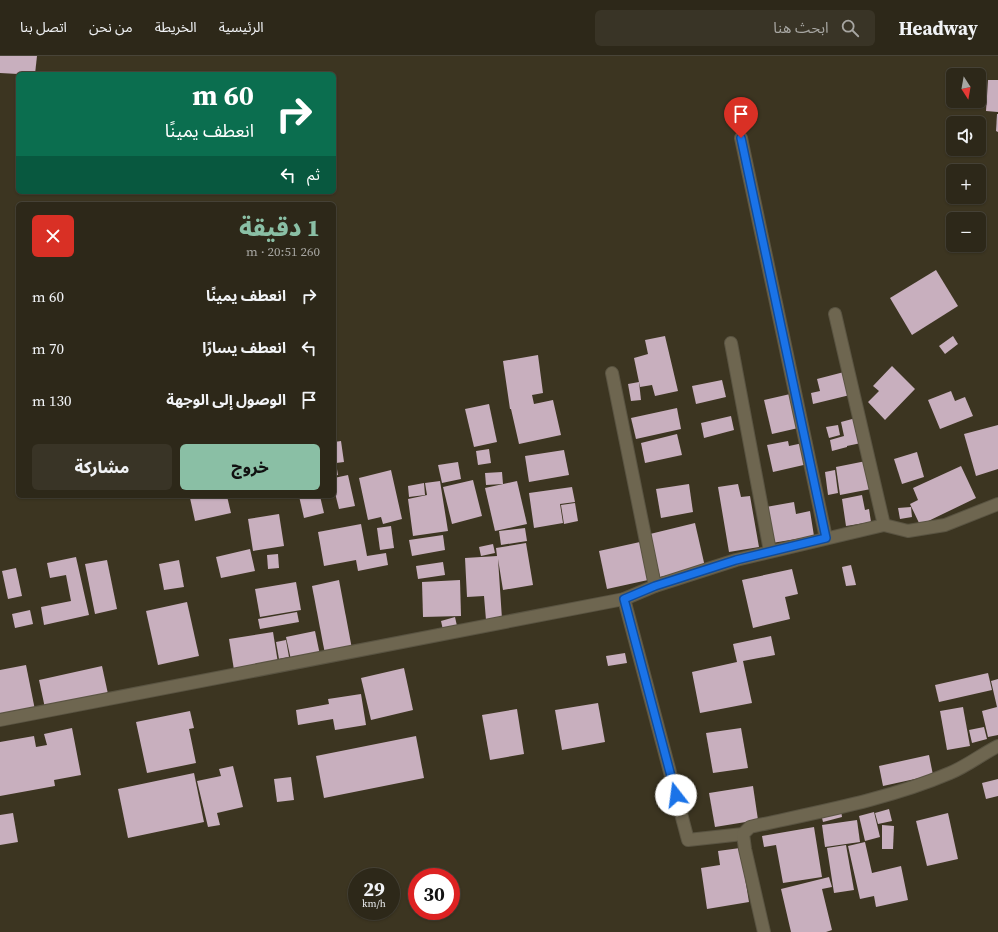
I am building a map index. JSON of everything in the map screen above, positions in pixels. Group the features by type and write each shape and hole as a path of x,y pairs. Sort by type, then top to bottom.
{"street":[{"path":"741,138 826,538"},
{"path":"835,314 884,525"},
{"path":"732,343 770,551"},
{"path":"612,373 655,586"},
{"path":"0,720 624,599 655,586 736,560 770,551 884,525 908,531 945,525 998,504"},
{"path":"624,599 688,840 743,834 750,827 847,806 928,782 953,772 998,746"},
{"path":"743,834 744,849 764,932"}],"building":[{"path":"0,56 37,56 35,72 16,72 16,74 0,73"},
{"path":"988,80 998,80 998,112 986,111"},
{"path":"998,114 998,132 996,131"},
{"path":"936,270 958,306 912,335 890,298"},
{"path":"665,336 678,391 655,396 652,385 640,387 634,358 648,354 645,340"},
{"path":"953,336 958,344 945,354 939,346"},
{"path":"538,355 543,393 532,395 534,404 553,400 561,435 519,444 510,409 503,361"},
{"path":"892,366 915,389 885,420 868,402 879,391 873,386"},
{"path":"844,372 850,395 813,404 811,393 820,391 817,379"},
{"path":"722,380 726,397 696,404 692,386"},
{"path":"639,382 641,400 631,401 628,384"},
{"path":"951,391 955,401 965,397 973,416 940,429 928,400"},
{"path":"799,392 807,426 772,434 764,400"},
{"path":"489,404 497,442 474,447 465,409"},
{"path":"677,408 681,429 636,439 631,418"},
{"path":"731,416 734,430 704,438 701,423"},
{"path":"856,418 861,443 832,451 830,440 844,436 841,422"},
{"path":"838,425 840,435 829,438 826,427"},
{"path":"998,425 998,469 976,476 964,434"},
{"path":"677,434 682,455 645,463 641,443"},
{"path":"341,441 344,462 336,463 336,442"},
{"path":"788,441 789,446 803,443 808,464 773,472 767,445"},
{"path":"489,449 491,463 478,465 476,451"},
{"path":"564,450 569,475 529,482 525,456"},
{"path":"917,452 924,477 902,484 894,459"},
{"path":"866,461 871,489 840,495 836,467"},
{"path":"458,462 461,479 442,483 438,465"},
{"path":"336,463 338,475 336,476"},
{"path":"961,466 976,498 920,525 910,504 918,500 913,488"},
{"path":"391,470 402,519 383,524 381,517 368,520 359,478"},
{"path":"835,470 838,493 828,495 825,472"},
{"path":"502,472 503,484 486,485 485,473"},
{"path":"348,475 355,506 339,509 336,497 336,478"},
{"path":"473,480 482,516 452,524 443,487"},
{"path":"440,481 448,531 413,536 408,499 427,495 425,483"},
{"path":"517,481 527,524 495,531 485,488"},
{"path":"424,483 425,495 409,497 408,486"},
{"path":"689,484 693,512 661,518 656,489"},
{"path":"738,484 741,497 750,496 759,547 729,552 718,487"},
{"path":"572,487 575,502 560,504 563,523 534,528 529,493"},
{"path":"862,495 865,510 869,509 871,522 846,526 842,499"},
{"path":"190,498 227,498 231,513 195,521"},
{"path":"299,498 320,498 324,513 304,518"},
{"path":"794,502 796,514 810,511 814,536 772,543 766,507"},
{"path":"575,503 578,521 564,524 561,505"},
{"path":"911,507 912,517 900,519 898,508"},
{"path":"279,514 284,546 253,551 248,519"},
{"path":"695,523 705,567 660,577 650,534"},
{"path":"361,524 367,556 386,553 388,565 358,571 356,560 324,566 318,532"},
{"path":"391,526 394,548 380,550 377,528"},
{"path":"525,528 527,541 501,545 499,531"},
{"path":"443,535 445,550 412,556 409,540"},
{"path":"640,542 648,580 607,589 599,551"},
{"path":"526,543 533,585 503,590 498,559 502,619 486,620 484,596 467,597 465,558 497,556 496,548"},
{"path":"493,544 495,553 481,556 479,547"},
{"path":"250,549 255,571 221,578 216,557"},
{"path":"278,554 279,568 268,569 267,555"},
{"path":"76,557 89,615 44,625 41,607 71,601 66,575 50,578 47,563"},
{"path":"107,560 117,609 95,614 85,564"},
{"path":"179,560 184,587 164,590 159,564"},
{"path":"443,562 445,575 418,579 416,566"},
{"path":"851,565 856,585 846,586 842,567"},
{"path":"16,568 22,596 8,599 2,571"},
{"path":"792,569 798,594 785,597 790,619 753,628 742,580"},
{"path":"339,580 352,649 325,654 312,586"},
{"path":"460,580 461,616 423,617 422,582"},
{"path":"296,582 301,610 260,617 255,589"},
{"path":"187,602 199,656 158,665 146,611"},
{"path":"30,610 33,624 15,628 12,614"},
{"path":"297,612 299,622 260,629 258,619"},
{"path":"455,617 457,626 443,630 441,621"},
{"path":"315,631 320,655 291,660 286,637"},
{"path":"273,632 278,663 234,670 229,639"},
{"path":"771,636 775,655 743,661 752,703 700,713 692,672 737,662 733,644"},
{"path":"286,640 289,657 279,659 276,642"},
{"path":"625,653 627,663 608,666 606,656"},
{"path":"26,665 35,710 0,718 0,670"},
{"path":"102,666 108,694 45,708 39,680"},
{"path":"404,668 413,710 371,720 361,678"},
{"path":"988,673 992,690 939,702 935,685"},
{"path":"998,679 998,735 988,737 982,711 997,707 991,681"},
{"path":"361,694 366,725 335,730 333,719 298,725 296,710 329,704 328,699"},
{"path":"598,703 605,742 562,750 555,710"},
{"path":"963,707 970,746 947,750 940,711"},
{"path":"517,709 524,754 490,760 482,715"},
{"path":"190,711 194,728 189,729 196,763 147,773 136,722"},
{"path":"984,727 987,739 972,743 969,730"},
{"path":"72,728 81,775 54,780 55,786 0,796 0,742 34,736 36,747 47,745 44,734"},
{"path":"741,728 748,768 713,773 706,733"},
{"path":"416,736 424,778 324,798 316,756"},
{"path":"929,755 933,775 883,786 879,766"},
{"path":"233,766 243,807 217,813 220,825 208,827 197,781 221,776 219,769"},
{"path":"194,773 204,822 128,838 118,789"},
{"path":"291,777 294,800 277,802 274,779"},
{"path":"998,779 998,796 986,799 982,783"},
{"path":"753,786 758,820 715,827 709,793"},
{"path":"889,809 892,821 878,824 875,813"},
{"path":"841,810 842,817 823,822 821,814"},
{"path":"874,812 880,837 865,841 859,816"},
{"path":"13,813 18,842 0,845 0,815"},
{"path":"948,813 958,859 927,866 916,821"},
{"path":"857,820 860,842 825,847 822,825"},
{"path":"882,825 894,826 893,849 882,849"},
{"path":"814,827 822,877 783,883 776,845 764,847 762,836"},
{"path":"865,842 872,873 901,866 908,900 876,907 874,896 860,899 848,846"},
{"path":"846,845 854,890 834,893 827,848"},
{"path":"740,848 749,902 707,909 701,868 720,865 718,851"},
{"path":"829,877 832,887 822,889 832,930 826,932 791,932 781,889"}],"route":[{"path":"676,795 624,599 655,586 736,560 826,538 741,138"}]}
